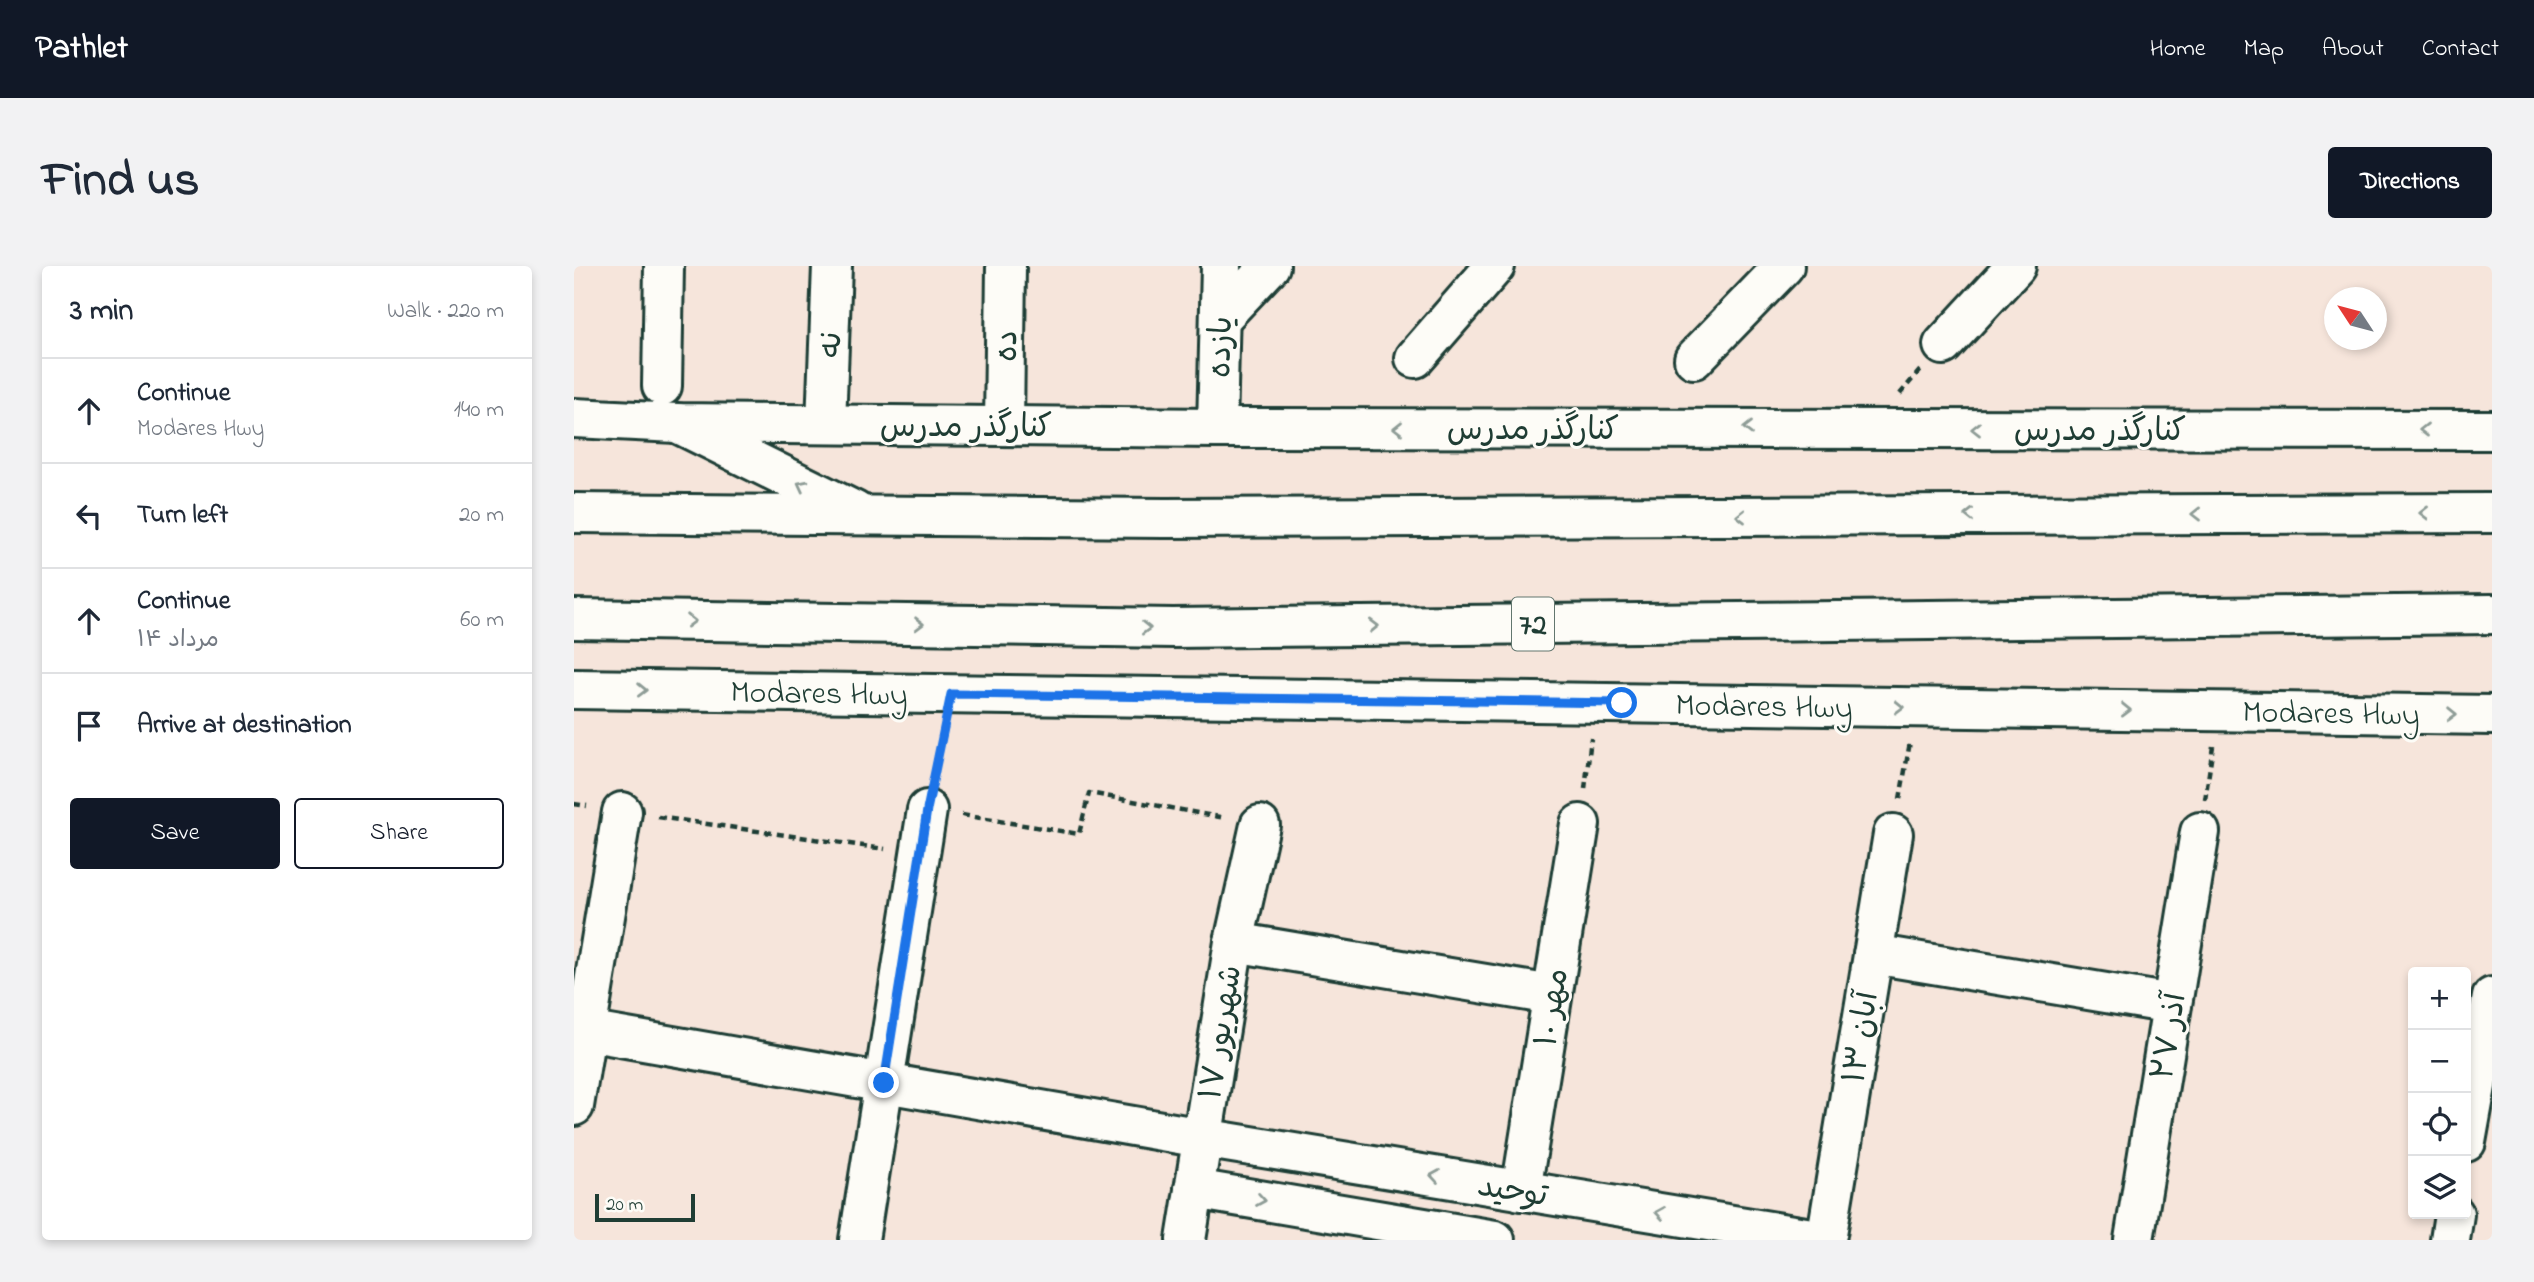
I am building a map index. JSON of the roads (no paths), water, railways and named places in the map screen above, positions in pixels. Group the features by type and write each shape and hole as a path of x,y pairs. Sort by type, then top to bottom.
{"main road":[{"path":"662,386 664,266"},
{"name":"نه","path":"826,424 832,266"},
{"name":"ده","path":"1004,426 1006,266"},
{"name":"یازده","path":"1217,428 1221,266"},
{"path":"1220,319 1270,266"},
{"path":"1415,358 1495,266"},
{"path":"1694,359 1784,266"},
{"path":"1943,345 2016,266"},
{"name":"کنارگذر مدرس","path":"574,418 677,423 1217,428 2492,430"},
{"path":"677,423 863,516"},
{"path":"574,513 1272,518 2492,513"},
{"name":"72","path":"574,619 1173,628 2484,616"},
{"name":"Modares Hwy","path":"574,689 2492,715"},
{"path":"859,1240 927,810"},
{"path":"574,1106 622,813"},
{"name":"۱۰ مهر","path":"1521,1191 1580,824"},
{"name":"۱۷ شهریور","path":"1185,1240 1234,942 1260,825"},
{"name":"۲۷ آذر","path":"2134,1240 2200,832"},
{"name":"۱۳ آبان","path":"1825,1240 1894,834"},
{"path":"1234,942 1552,995"},
{"path":"1873,954 2172,1004"},
{"path":"2471,1120 2486,1055 2492,997"},
{"name":"توحید","path":"586,1031 1202,1138 1825,1240"},
{"name":"توحید","path":"1194,1189 1495,1240"},
{"path":"2450,1240 2453,1219"}]}
